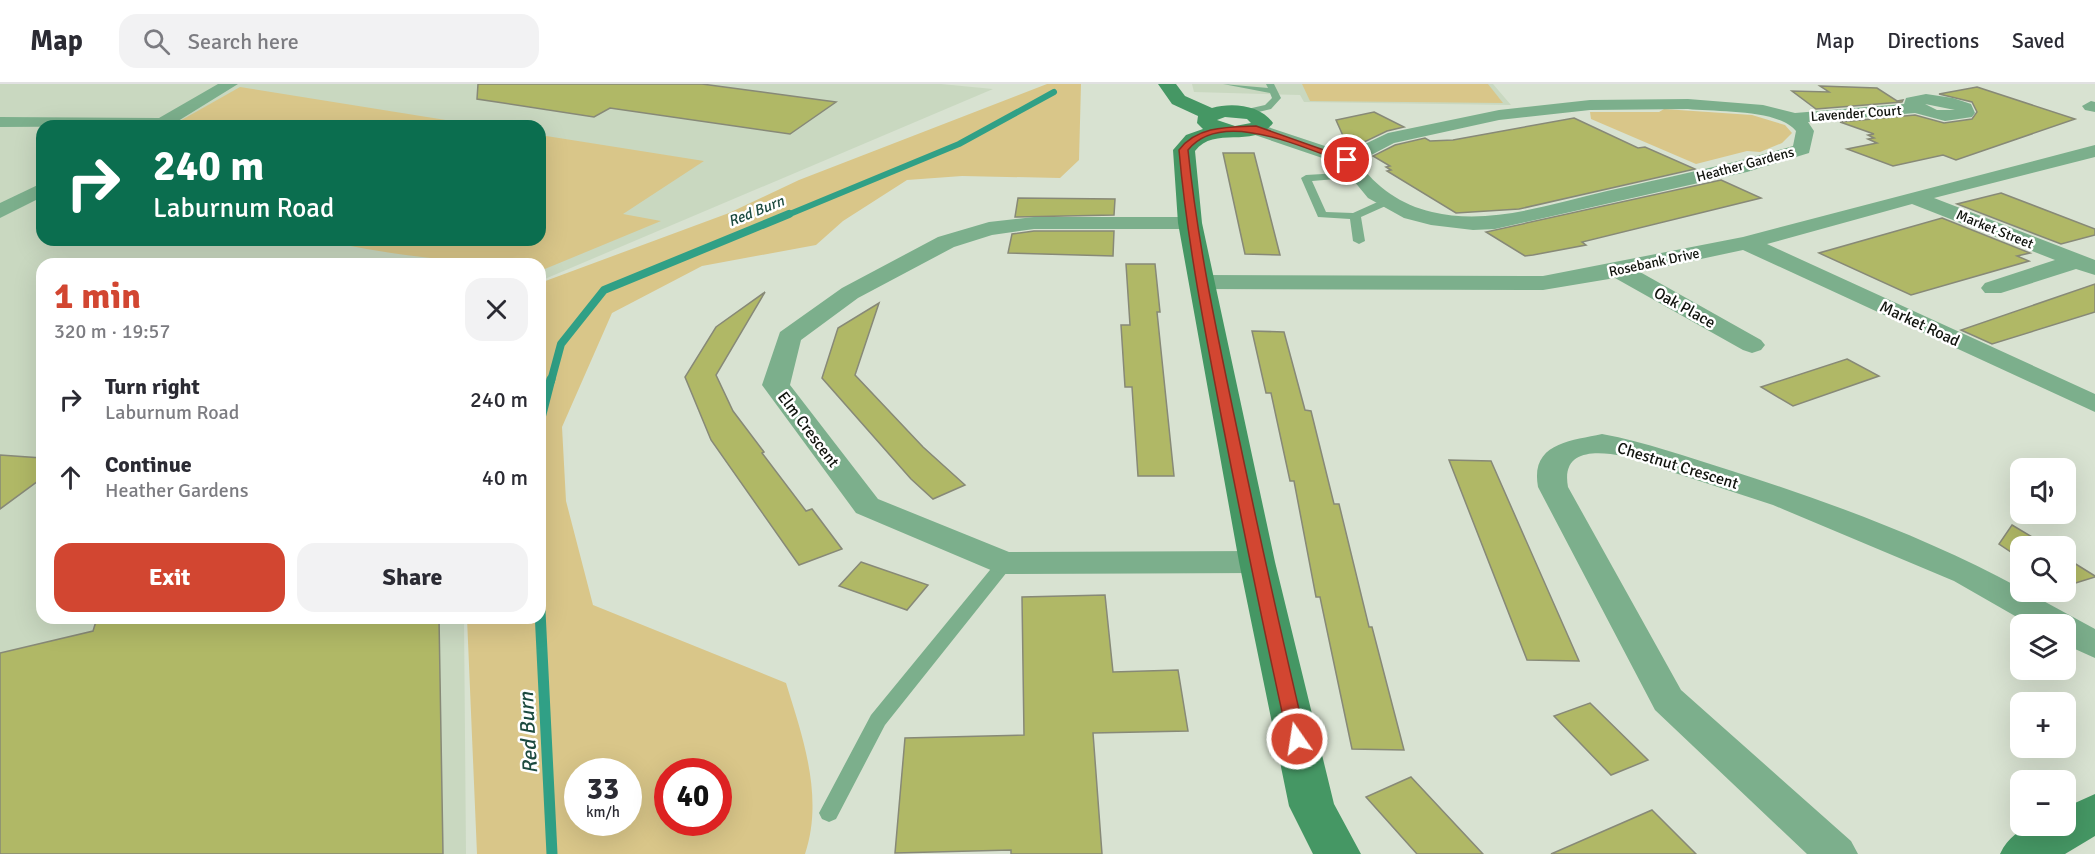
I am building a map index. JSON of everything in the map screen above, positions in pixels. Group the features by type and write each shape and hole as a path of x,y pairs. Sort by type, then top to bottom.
{"street":[{"path":"168,120 230,84"},
{"path":"1167,84 1170,93 1191,108 1234,122"},
{"path":"1352,168 1388,139 1498,115 1590,105 1688,104 1764,110 1795,118"},
{"name":"Lavender Court","path":"1795,118 1917,108"},
{"name":"Heather Gardens","path":"1234,122 1352,168 1386,202 1433,221 1465,224 1495,223 1747,166 1802,149 1805,131 1795,118"},
{"path":"0,122 36,123"},
{"path":"1234,122 1193,139 1184,150 1190,223 1257,562 1312,806 1337,854"},
{"name":"Rosebank Drive","path":"1200,282 1543,283 1619,270 1746,243 1913,197 2095,152"},
{"path":"2065,160 2095,170"},
{"path":"0,212 36,192"},
{"name":"Market Street","path":"1913,197 2086,265"},
{"name":"Elm Crescent","path":"1190,223 1034,223 989,229 946,242 850,293 789,337 776,386 867,506 1005,563 1257,562"},
{"name":"Market Road","path":"1746,243 2095,404"},
{"name":"Market Street","path":"1993,288 2086,265"},
{"name":"Oak Place","path":"1619,270 1752,345"},
{"name":"Chestnut Crescent","path":"1836,854 1668,700 1553,487 1551,476 1555,460 1566,451 1582,446 1602,443 1629,448 1784,498 1966,573 2039,614"},
{"path":"2076,635 2095,645"},
{"path":"2024,854 2092,819"}],"lane":[{"path":"1227,84 1272,87 1277,98 1268,107 1234,122"},
{"path":"1352,168 1306,178 1322,215 1354,216 1386,202"},
{"path":"1354,216 1359,241"},
{"path":"829,813 878,720 1005,563"}],"shaded area":[{"path":"0,84 941,84 993,89 546,278 546,258 36,258 36,624 464,624 466,854 0,854"},
{"path":"1047,84 1081,84 1079,160 1060,178 962,176 907,180 843,221 816,245 702,266 612,313 562,427 566,501 593,605 786,683 799,725 812,789 810,833 805,854 477,854 467,624 546,624 546,281 729,213 799,180"},
{"path":"1192,84 1493,84 1511,105 1304,102 1300,95 1194,92"},
{"path":"1302,84 1488,84 1503,103 1310,101"},
{"path":"240,87 446,120 182,120"},
{"path":"1664,109 1752,115 1785,125 1792,133 1782,143 1760,152 1747,151 1696,164 1591,119 1590,112 1659,112"},
{"path":"546,136 704,161 623,214 661,221 546,269 546,258 430,258 353,246 546,246"}],"building":[{"path":"478,84 702,84 836,102 790,134 610,108 594,117 477,99"},
{"path":"1820,86 1877,88 1897,101 1903,100 1902,102 1816,109 1792,91 1829,92"},
{"path":"1977,87 2075,119 1956,160 1943,155 1893,166 1847,149 1877,143 1868,139 1874,138 1868,135 1874,134 1840,122 1915,115 1944,123 1972,119 1977,112 1972,102 1939,94"},
{"path":"1374,112 1404,127 1387,131 1356,146 1344,138 1336,120"},
{"path":"1574,118 1638,148 1645,147 1695,169 1519,209 1456,213 1387,171 1391,170 1386,167 1390,166 1373,156 1395,145 1425,138 1430,141 1453,140"},
{"path":"1223,153 1254,153 1280,255 1245,254"},
{"path":"1721,180 1761,198 1582,242 1586,245 1525,256 1486,232"},
{"path":"2001,193 2095,229 2095,235 2061,244 1957,204"},
{"path":"1018,198 1115,199 1114,215 1015,217"},
{"path":"1942,218 2030,253 2017,256 2029,261 1911,295 1819,253"},
{"path":"1034,231 1114,231 1113,256 1008,253 1012,234"},
{"path":"1126,264 1155,264 1160,312 1157,312 1174,476 1138,476 1132,387 1125,387 1121,325 1130,325"},
{"path":"2095,284 2095,312 1992,344 1961,330"},
{"path":"765,292 716,375 733,411 764,452 762,453 806,511 812,509 842,549 799,565 711,440 685,377 716,327"},
{"path":"879,303 855,375 923,447 965,485 933,499 911,479 822,378 838,328"},
{"path":"1252,331 1284,332 1305,410 1311,411 1334,504 1339,504 1369,627 1372,627 1404,750 1352,749 1320,597 1316,597 1294,481 1290,481 1271,393 1266,393"},
{"path":"1847,359 1879,376 1793,406 1761,387"},
{"path":"0,455 36,458 36,482 0,509"},
{"path":"1449,460 1491,461 1579,661 1527,660"},
{"path":"2012,525 2030,536 2010,536 2010,551 1999,544"},
{"path":"861,562 928,585 907,610 839,586"},
{"path":"2076,564 2095,576 2076,583"},
{"path":"1105,595 1113,672 1178,670 1188,731 1093,733 1102,854 1011,854 1011,850 895,853 905,738 1024,735 1022,597"},
{"path":"95,624 439,624 443,854 0,854 0,653 93,631"},
{"path":"1590,703 1648,760 1611,775 1554,716"},
{"path":"1411,777 1483,854 1417,854 1366,797"},
{"path":"1652,810 1696,854 1551,854"}],"waterway":[{"name":"Red Burn","path":"785,216 959,144 1054,92"},
{"name":"Red Burn","path":"551,381 561,344 604,290 789,214"},
{"name":"Red Burn","path":"546,399 551,379"},
{"name":"Red Burn","path":"541,624 552,854"}],"route":[{"path":"1297,739 1257,562 1200,282 1190,223 1184,150 1193,139 1223,130 1241,132 1256,129 1269,131 1347,160"}]}
